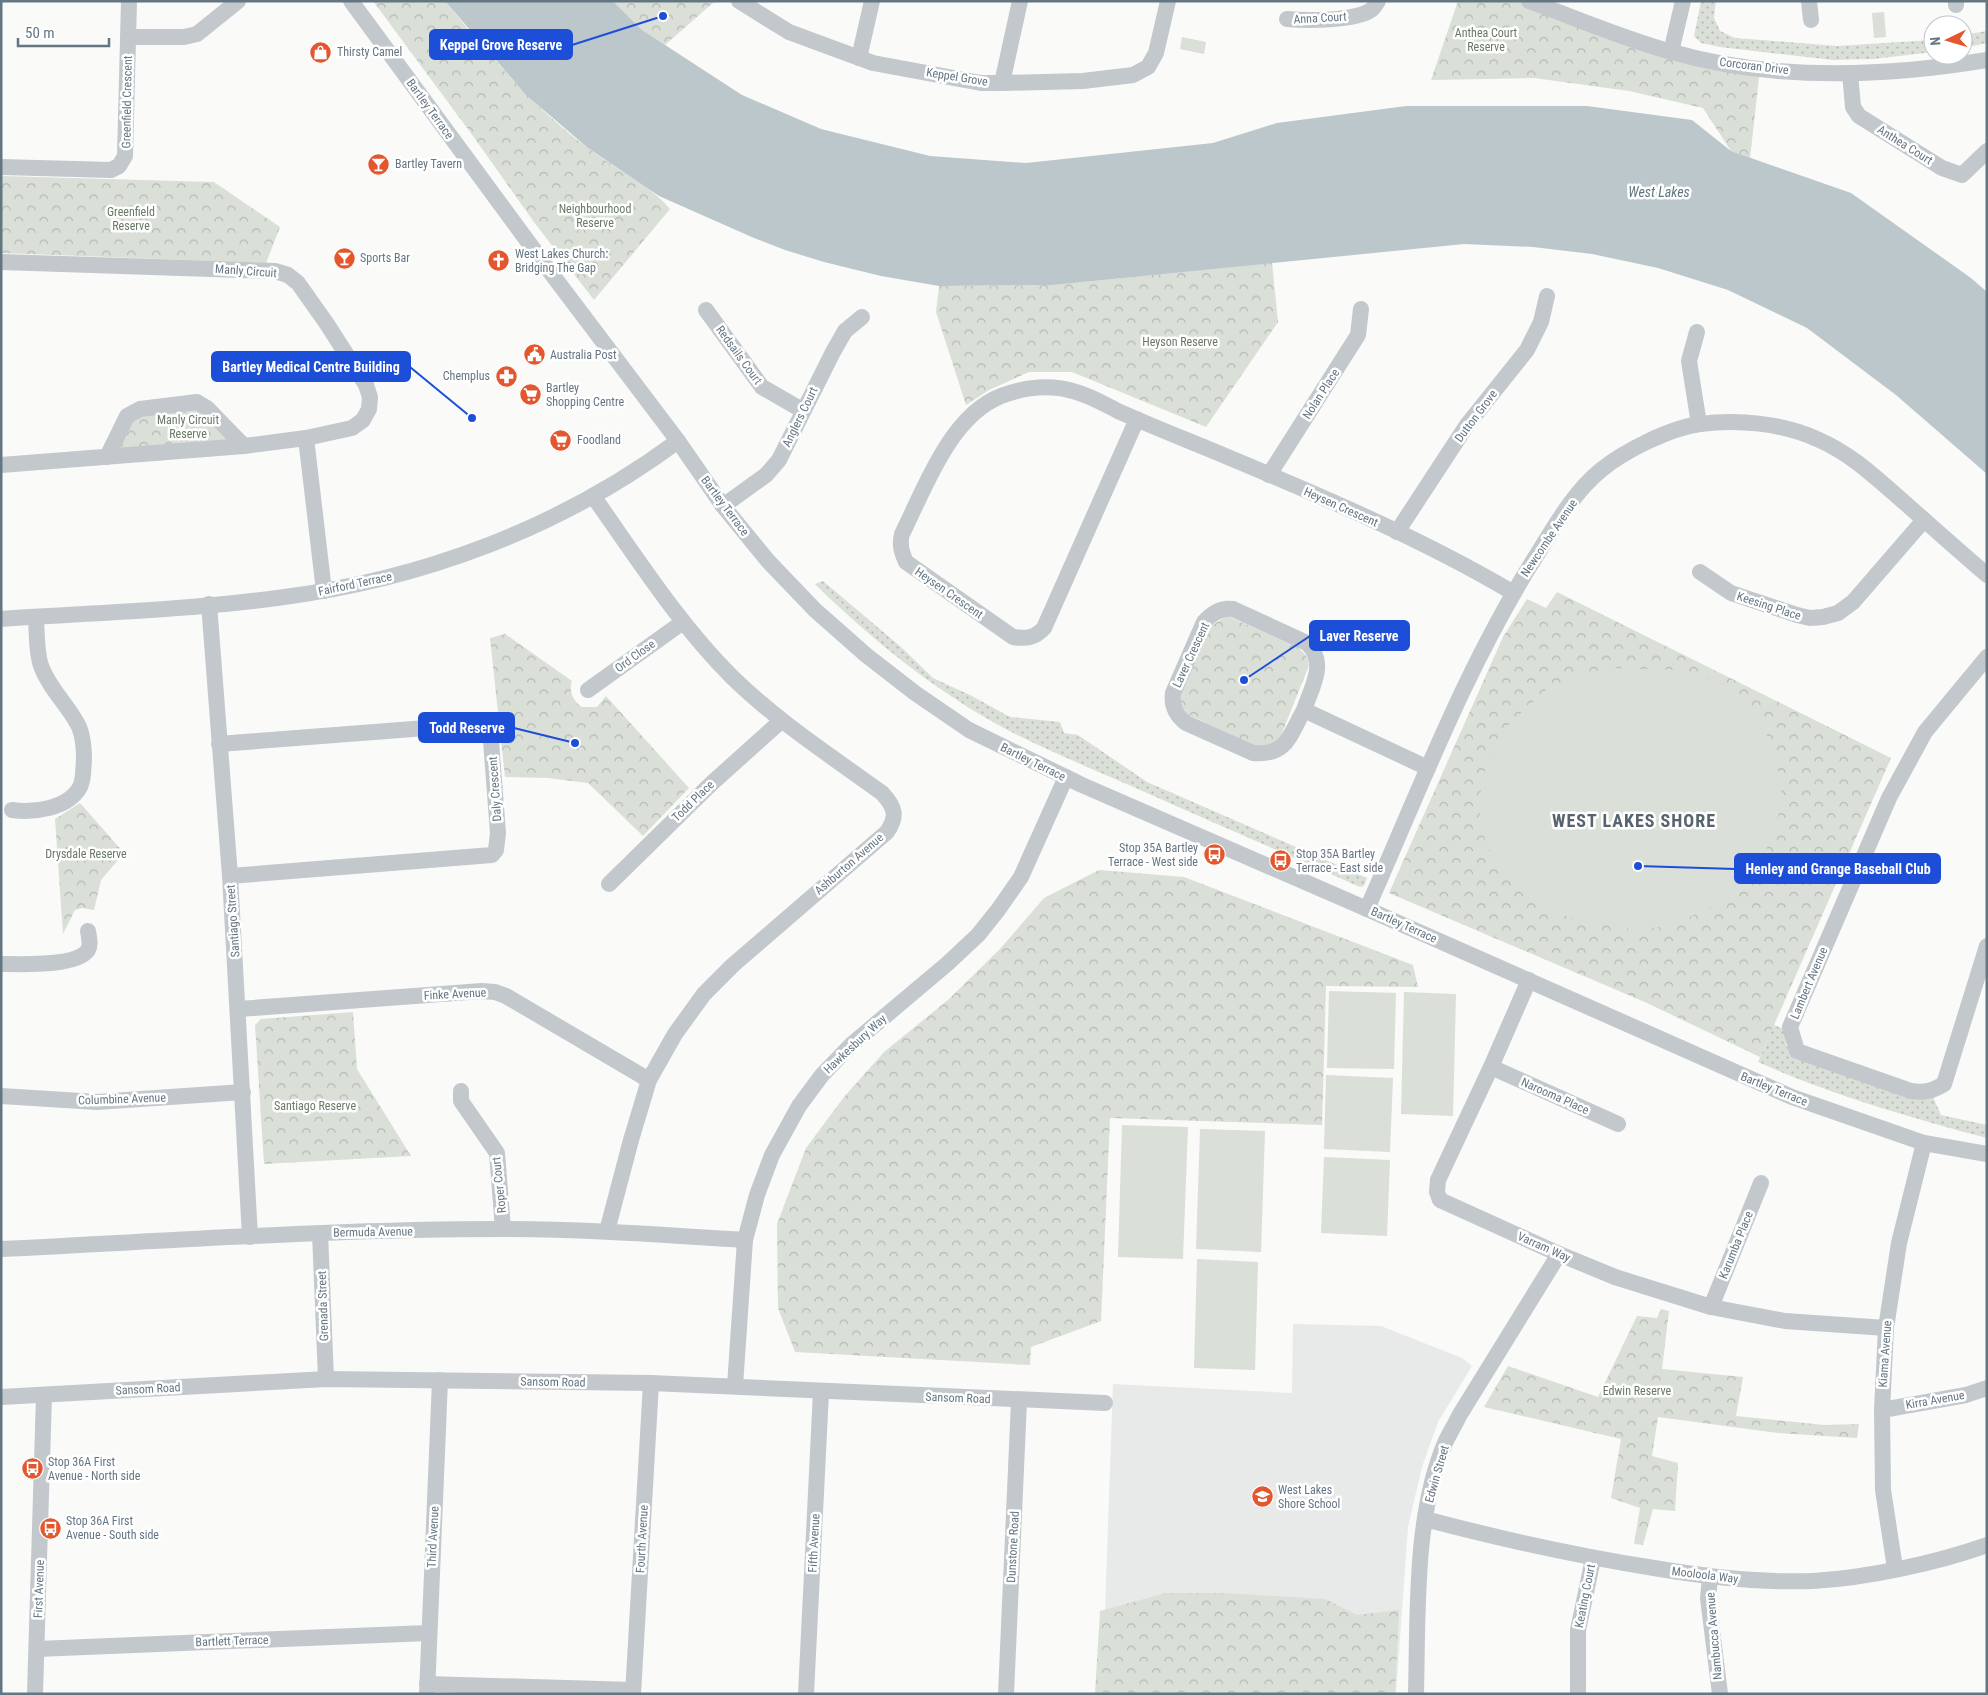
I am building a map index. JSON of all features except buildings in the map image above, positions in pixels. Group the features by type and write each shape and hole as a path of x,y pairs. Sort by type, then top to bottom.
{"street":[{"name":"Greenfield Crescent","path":"1,167 111,170 119,166 125,156 129,1"},
{"path":"128,37 184,37 196,34 238,1"},
{"name":"Bartley Terrace","path":"351,1 598,336 678,440 724,506 768,561 815,610 890,674 969,730 1066,778 1792,1097 1924,1143 1987,1154"},
{"name":"Keppel Grove","path":"739,1 789,32 873,63 981,83 1083,80 1133,75 1148,67 1156,53 1168,1"},
{"path":"859,58 872,1"},
{"path":"1002,83 1020,1"},
{"name":"Anna Court","path":"1286,19 1303,20 1355,16 1372,10 1378,1"},
{"name":"Corcoran Drive","path":"1529,1 1671,52 1707,61 1760,69 1850,73 1932,68 1987,60"},
{"path":"1671,52 1683,1"},
{"path":"1809,1 1810,20"},
{"name":"Anthea Court","path":"1850,73 1852,103 1859,116 1942,168 1962,175 1987,151"},
{"name":"Manly Circuit","path":"1,262 275,270 288,274 298,283 328,324 366,385 370,397 369,409 363,420 352,428 306,438 244,446 1,465"},
{"name":"Dutton Grove","path":"1397,532 1467,425 1527,350 1536,335 1547,296"},
{"name":"Nolan Place","path":"1269,475 1358,335 1361,309"},
{"name":"Redsails Court","path":"706,310 762,387 802,410"},
{"name":"Anglers Court","path":"724,506 766,475 779,460 802,410 845,331 862,317"},
{"path":"1697,332 1689,361 1699,424"},
{"name":"Heysen Crescent","path":"1137,420 1044,628 1039,633 1024,638 1013,637 906,562 901,552 900,541 902,534 950,440 980,408 1000,397 1040,387 1076,392 1137,420 1269,475 1458,560 1512,592"},
{"path":"107,457 127,416 140,409 197,402 207,408 244,446"},
{"name":"Newcombe Avenue","path":"1367,909 1480,652 1512,592 1563,513 1601,470 1625,454 1658,437 1699,424 1744,422 1772,426 1813,437 1855,459 1987,575"},
{"path":"306,438 324,590"},
{"name":"Fairford Terrace","path":"1,619 277,598 421,569 546,520 593,496 678,440"},
{"name":"Ashburton Avenue","path":"593,496 683,622 732,676 781,721 882,793 891,802 894,815 893,823 886,832 733,965 704,994 675,1034 649,1080 607,1231"},
{"name":"Keesing Place","path":"1700,572 1731,593 1797,616 1823,617 1838,613 1853,602 1924,520"},
{"name":"Santiago Street","path":"209,604 239,1009 250,1237"},
{"name":"Laver Crescent","path":"1227,608 1233,609 1307,644 1314,650 1318,660 1318,671 1304,710 1283,746 1273,753 1263,754 1253,753 1186,722 1178,716 1172,700 1173,693 1204,622 1212,613 1227,608"},
{"path":"12,810 29,812 52,807 69,798 79,788 83,776 84,753 78,724 48,683 40,664 36,616"},
{"name":"Ord Close","path":"588,690 683,622"},
{"name":"Lambert Avenue","path":"1985,955 1944,1084 1934,1090 1924,1092 1912,1091 1797,1051 1790,1026 1888,798 1925,732 1987,657"},
{"path":"1304,710 1428,768"},
{"name":"Todd Place","path":"609,884 712,783 781,721"},
{"name":"Daly Crescent","path":"219,744 478,724 486,729 491,741 498,833 496,850 492,855 230,876"},
{"name":"Hawkesbury Way","path":"735,1386 745,1240 757,1195 772,1155 798,1106 822,1075 852,1044 947,964 978,935 1021,877 1066,778"},
{"path":"1,964 61,962 78,957 88,951 90,944 88,931"},
{"name":"Varram Way","path":"1529,980 1438,1180 1437,1192 1440,1200 1559,1254 1615,1277 1711,1306 1785,1321 1886,1328"},
{"name":"Finke Avenue","path":"239,1009 495,992 506,996 649,1080"},
{"name":"Narooma Place","path":"1491,1067 1618,1124"},
{"name":"Roper Court","path":"462,1091 461,1101 497,1153 503,1229"},
{"name":"Columbine Avenue","path":"1,1096 97,1102 243,1092"},
{"name":"Kiama Avenue","path":"1895,1568 1883,1490 1882,1410 1886,1328 1898,1243 1924,1143"},
{"name":"Karumba Place","path":"1711,1306 1761,1183"},
{"name":"Bermuda Avenue","path":"1,1249 320,1233 503,1229 607,1231 745,1240"},
{"name":"Grenada Street","path":"320,1233 326,1379"},
{"name":"Edwin Street","path":"1416,1694 1420,1559 1425,1519 1436,1471 1452,1430 1559,1254"},
{"name":"Sansom Road","path":"1,1397 326,1379 650,1383 1019,1401 1105,1403"},
{"name":"Third Avenue","path":"427,1689 440,1380"},
{"name":"Fourth Avenue","path":"633,1692 650,1383"},
{"name":"Kirra Avenue","path":"1882,1410 1966,1395 1987,1388"},
{"name":"Fifth Avenue","path":"806,1694 822,1392"},
{"name":"First Avenue","path":"35,1694 44,1395"},
{"name":"Dunstone Road","path":"1006,1694 1019,1401"},
{"name":"Mooloola Way","path":"1425,1519 1593,1559 1710,1577 1757,1581 1813,1580 1855,1576 1986,1549"},
{"name":"Keating Court","path":"1578,1694 1578,1630 1593,1559"},
{"name":"Nambucca Avenue","path":"1710,1577 1708,1598 1720,1694"},
{"name":"Bartlett Terrace","path":"37,1649 428,1632"},
{"path":"427,1689 633,1692"}],"shaded area":[{"name":"West Lakes Shore School","path":"1293,1324 1381,1326 1462,1358 1472,1366 1438,1422 1422,1467 1408,1527 1396,1694 1102,1694 1113,1384 1292,1393"}],"green space":[{"name":"Neighbourhood Reserve","path":"373,1 445,1 478,41 530,98 598,156 652,191 670,209 594,300 534,222"},
{"path":"613,1 714,2 665,45 642,30"},
{"name":"Anthea Court Reserve","path":"1458,1 1529,1 1671,52 1760,69 1750,158 1731,151 1703,108 1629,91 1534,78 1431,80"},
{"path":"1701,1 1716,1 1714,18 1720,31 1735,38 1837,46 1923,41 1923,53 1873,59 1833,60 1720,47 1701,43 1694,36"},
{"path":"1884,12 1886,37 1874,38 1872,13"},
{"path":"1987,31 1987,43 1973,46 1973,33"},
{"path":"1182,37 1206,42 1204,54 1180,49"},
{"name":"Greenfield Reserve","path":"1,176 214,182 280,227 266,263 1,253"},
{"name":"Heyson Reserve","path":"1272,263 1278,322 1206,427 1072,372 1029,372 989,390 966,405 936,312 939,286 1053,285"},
{"name":"Manly Circuit Reserve","path":"197,402 244,446 107,457 127,416"},
{"path":"823,581 901,647 933,678 970,695 1010,717 1060,722 1064,733 1078,735 1147,782 1367,878 1364,886 1360,887 1053,752 1004,728 928,681 881,644 815,584"},
{"path":"1557,592 1891,758 1760,1057 1647,1003 1389,893 1503,637 1527,599 1546,608"},
{"path":"1225,617 1230,617 1299,648 1308,659 1308,668 1280,738 1276,743 1257,747 1189,715 1180,705 1180,691 1211,626"},
{"path":"505,634 572,681 572,696 582,707 597,707 606,696 689,788 643,836 588,783 548,778 505,777 490,638"},
{"path":"1605,668 1682,670 1721,683 1759,715 1776,759 1783,802 1763,858 1738,893 1686,919 1679,920 1675,925 1630,931 1625,926 1592,924 1540,908 1519,890 1498,865 1486,843 1480,820 1481,779 1504,729 1547,689"},
{"name":"Drysdale Reserve","path":"80,803 124,853 101,880 94,910 83,908 75,910 63,934 55,819"},
{"path":"1099,870 1184,877 1413,965 1418,987 1326,986 1322,1125 1110,1118 1101,1321 1031,1347 1030,1365 795,1352 778,1308 777,1224 806,1148 844,1097 884,1052 948,1000 1000,949 1044,898"},
{"path":"1329,991 1396,993 1394,1069 1327,1068"},
{"path":"1404,992 1456,994 1453,1116 1401,1114"},
{"name":"Santiago Reserve","path":"353,1012 357,1069 411,1156 264,1164 255,1025 261,1019"},
{"path":"1774,1025 1784,1029 1786,1045 1796,1059 1933,1097 1941,1115 1987,1125 1987,1138 1842,1095 1758,1062"},
{"path":"1326,1075 1393,1078 1390,1152 1324,1149"},
{"path":"1122,1125 1188,1127 1183,1259 1118,1257"},
{"path":"1200,1129 1265,1131 1261,1252 1196,1249"},
{"path":"1324,1157 1390,1160 1387,1236 1321,1233"},
{"path":"1197,1259 1258,1262 1255,1370 1194,1368"},
{"name":"Edwin Reserve","path":"1661,1309 1669,1311 1662,1369 1743,1377 1736,1416 1824,1425 1859,1424 1857,1438 1778,1433 1658,1417 1652,1456 1678,1463 1675,1511 1653,1509 1643,1545 1634,1544 1640,1508 1611,1498 1621,1439 1484,1407 1508,1366 1598,1397 1637,1316 1657,1318"},
{"path":"1166,1593 1221,1593 1325,1599 1357,1615 1399,1610 1395,1694 1095,1694 1100,1611"}],"water":[{"name":"West Lakes","path":"445,1 613,1 642,30 742,95 821,129 930,156 1026,163 1213,143 1277,123 1406,106 1587,106 1692,120 1731,151 1851,193 1971,278 1987,292 1987,474 1896,395 1807,328 1728,290 1658,268 1592,254 1533,247 1464,244 1053,285 939,286 881,276 824,262 754,238 659,196 588,148 526,95"}],"place":[{"name":"Keppel Grove Reserve","path":"663,16"},
{"name":"Thirsty Camel","path":"321,52"},
{"name":"Bartley Tavern","path":"379,164"},
{"name":"Sports Bar","path":"344,258"},
{"name":"West Lakes Church: Bridging The Gap","path":"499,261"},
{"name":"Australia Post","path":"534,355"},
{"name":"Chemplus","path":"506,376"},
{"name":"Bartley Shopping Centre","path":"530,395"},
{"name":"Bartley Medical Centre Building","path":"472,418"},
{"name":"Foodland","path":"561,440"},
{"name":"Laver Reserve","path":"1244,680"},
{"name":"Todd Reserve","path":"575,743"},
{"name":"Stop 35A Bartley Terrace - West side","path":"1214,855"},
{"name":"Stop 35A Bartley Terrace - East side","path":"1280,861"},
{"name":"Henley and Grange Baseball Club","path":"1638,866"},
{"name":"Stop 36A First Avenue - North side","path":"32,1469"},
{"name":"West Lakes Shore School","path":"1262,1497"},
{"name":"Stop 36A First Avenue - South side","path":"50,1528"}],"district":[{"name":"WEST LAKES SHORE","path":"1634,821"}]}
